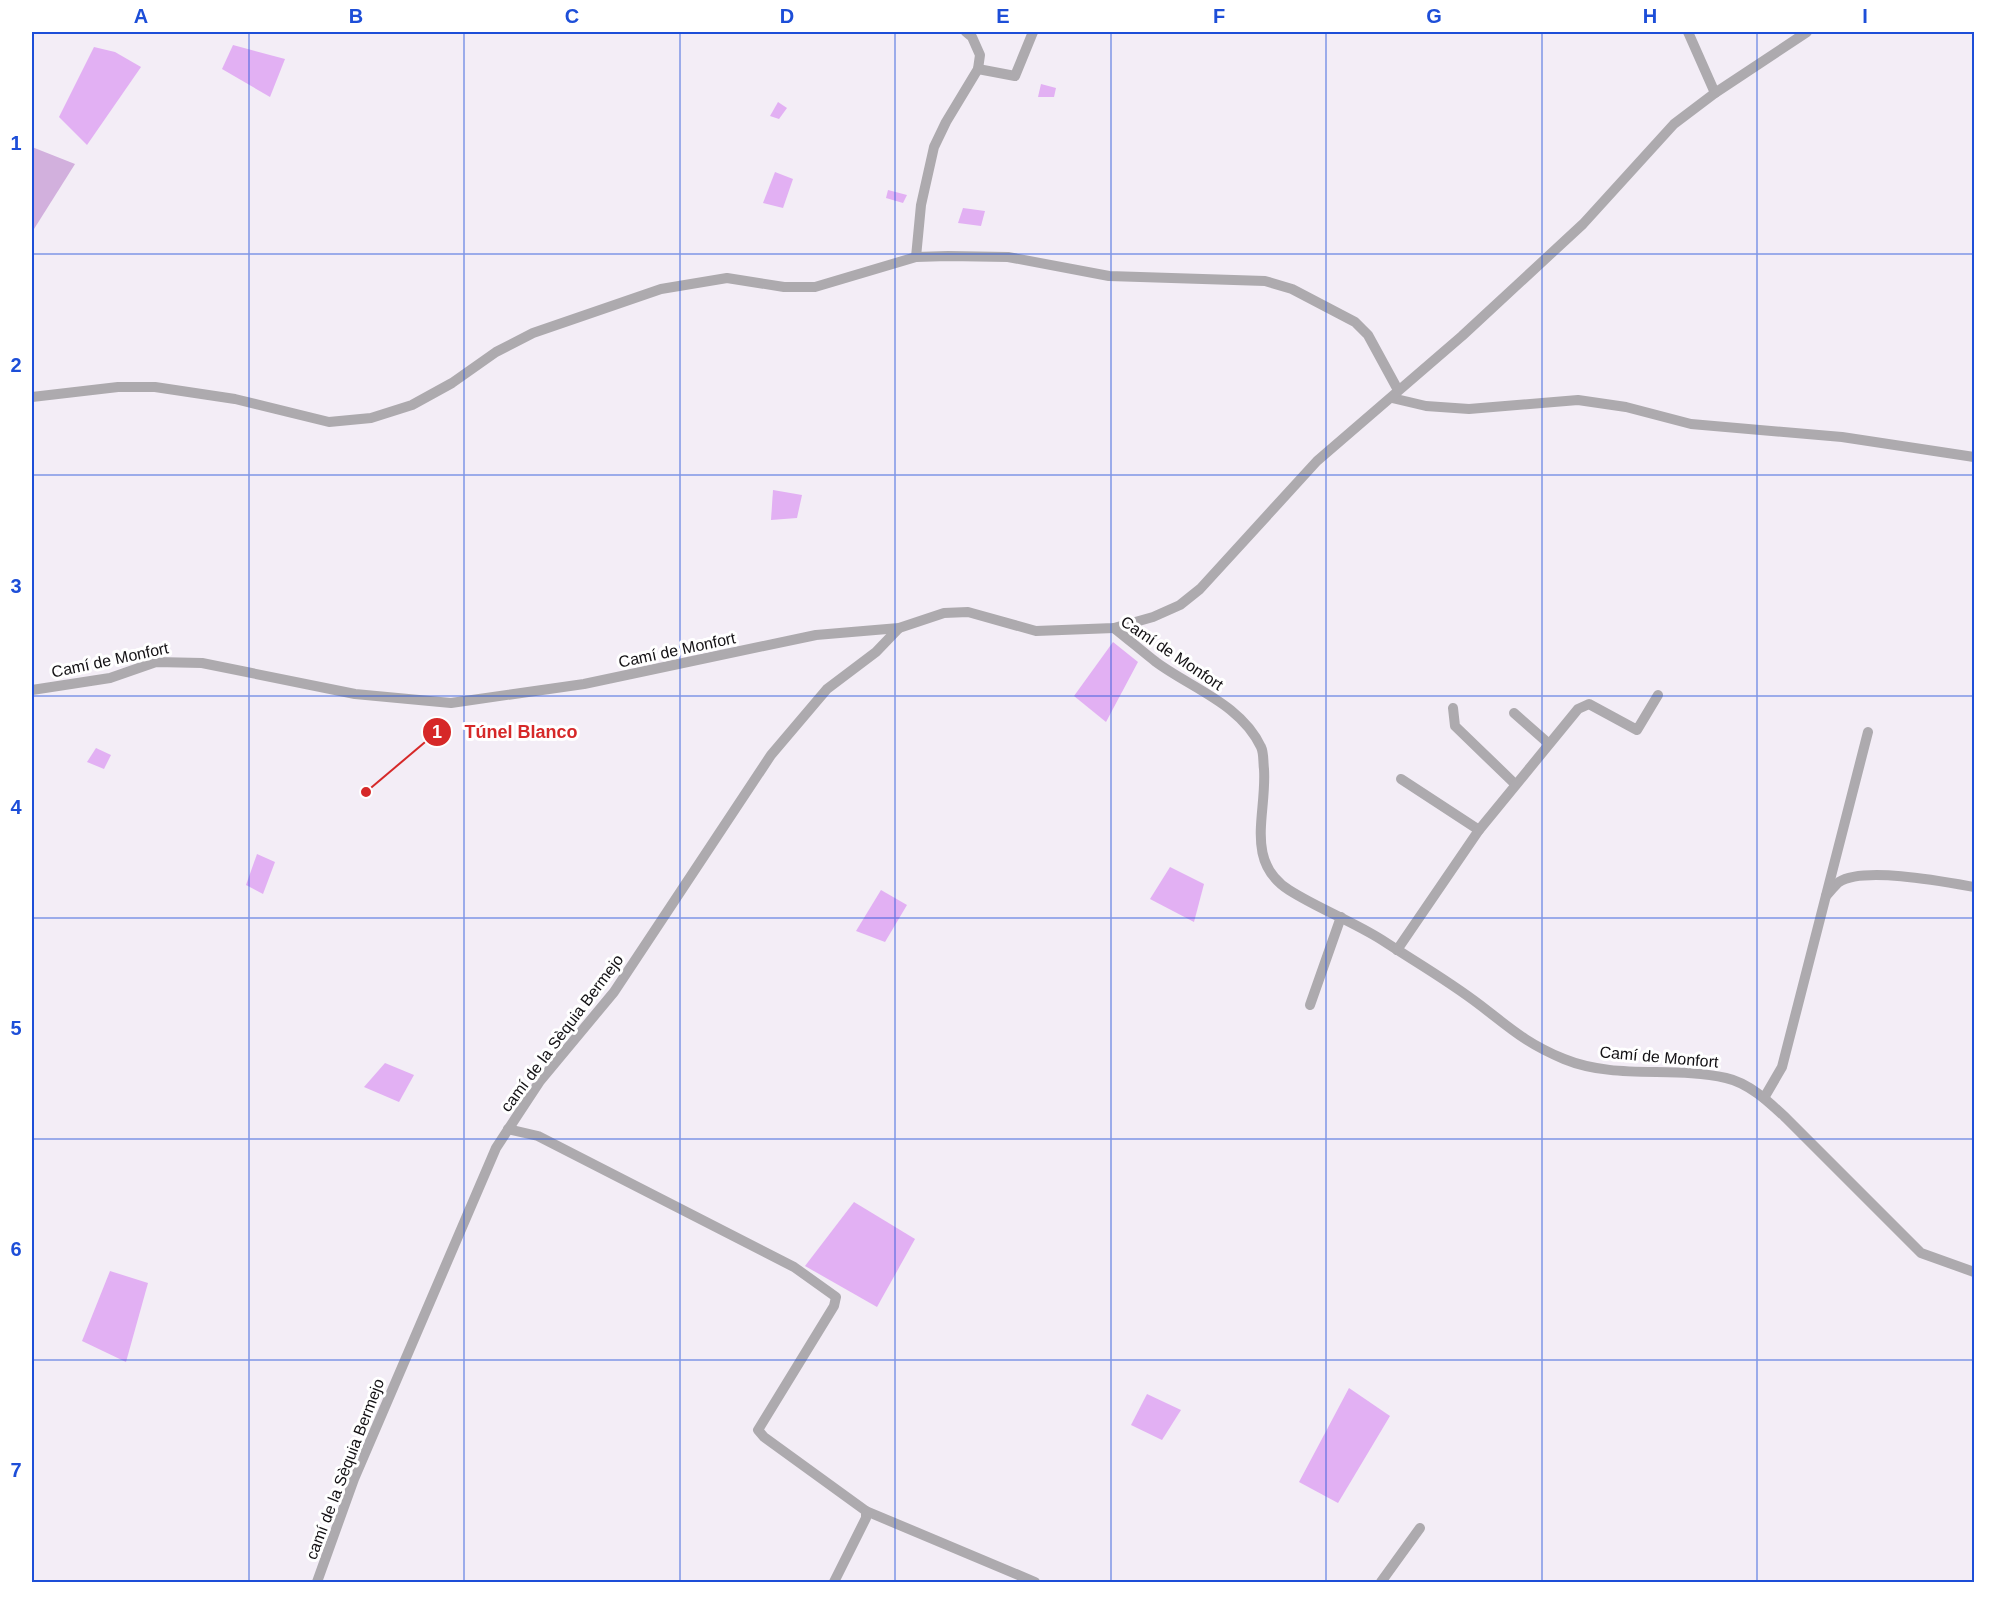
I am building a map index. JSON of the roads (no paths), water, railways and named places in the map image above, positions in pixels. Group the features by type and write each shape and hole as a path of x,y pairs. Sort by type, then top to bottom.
{"street":[{"path":"916,257 921,205 934,147 945,122 978,69 980,55 972,37 966,32"},
{"path":"978,69 1015,76 1033,32"},
{"path":"1688,32 1714,93"},
{"path":"1114,628 1153,617 1180,605 1200,589 1301,477 1462,336 1583,224 1674,124 1714,93 1807,32"},
{"path":"32,397 117,387 155,387 235,399 329,422 371,418 412,405 452,383 496,352 533,333 662,289 727,278 784,286 815,287 916,257 1008,257 1109,276 1265,281 1292,290 1355,322 1368,335 1395,394 1426,406 1469,410 1578,400 1626,407 1691,424 1842,437 1974,457"},
{"name":"Camí de Monfort","path":"32,690 88,683 156,662 177,660 355,694 451,703 594,682 816,635 899,628 944,613 968,612 1036,631 1114,628 1157,662 1228,708 1251,731 1262,749 1264,772 1262,858 1271,875 1289,890 1397,950 1480,1005 1504,1026 1533,1046 1566,1060 1621,1071 1726,1078 1764,1098 1921,1253 1974,1272"},
{"name":"camí de la Sèquia Bermejo","path":"317,1582 358,1468 496,1148 540,1081 614,992 771,755 827,689 876,652 899,628"},
{"path":"1397,950 1479,830 1578,709 1589,704 1637,730 1658,695"},
{"path":"1453,708 1455,726 1515,784"},
{"path":"1514,713 1548,743"},
{"path":"1764,1098 1782,1067 1869,732"},
{"path":"1401,779 1479,830"},
{"path":"1825,897 1840,882 1856,877 1922,877 1974,888"},
{"path":"1310,1005 1341,917"},
{"path":"508,1129 538,1136 794,1267 836,1297 834,1306 759,1430 764,1437 866,1511 1035,1582"},
{"path":"834,1582 866,1518 866,1511"},
{"path":"1381,1582 1420,1528"}],"place":[{"name":"Túnel Blanco","path":"366,792"}]}
